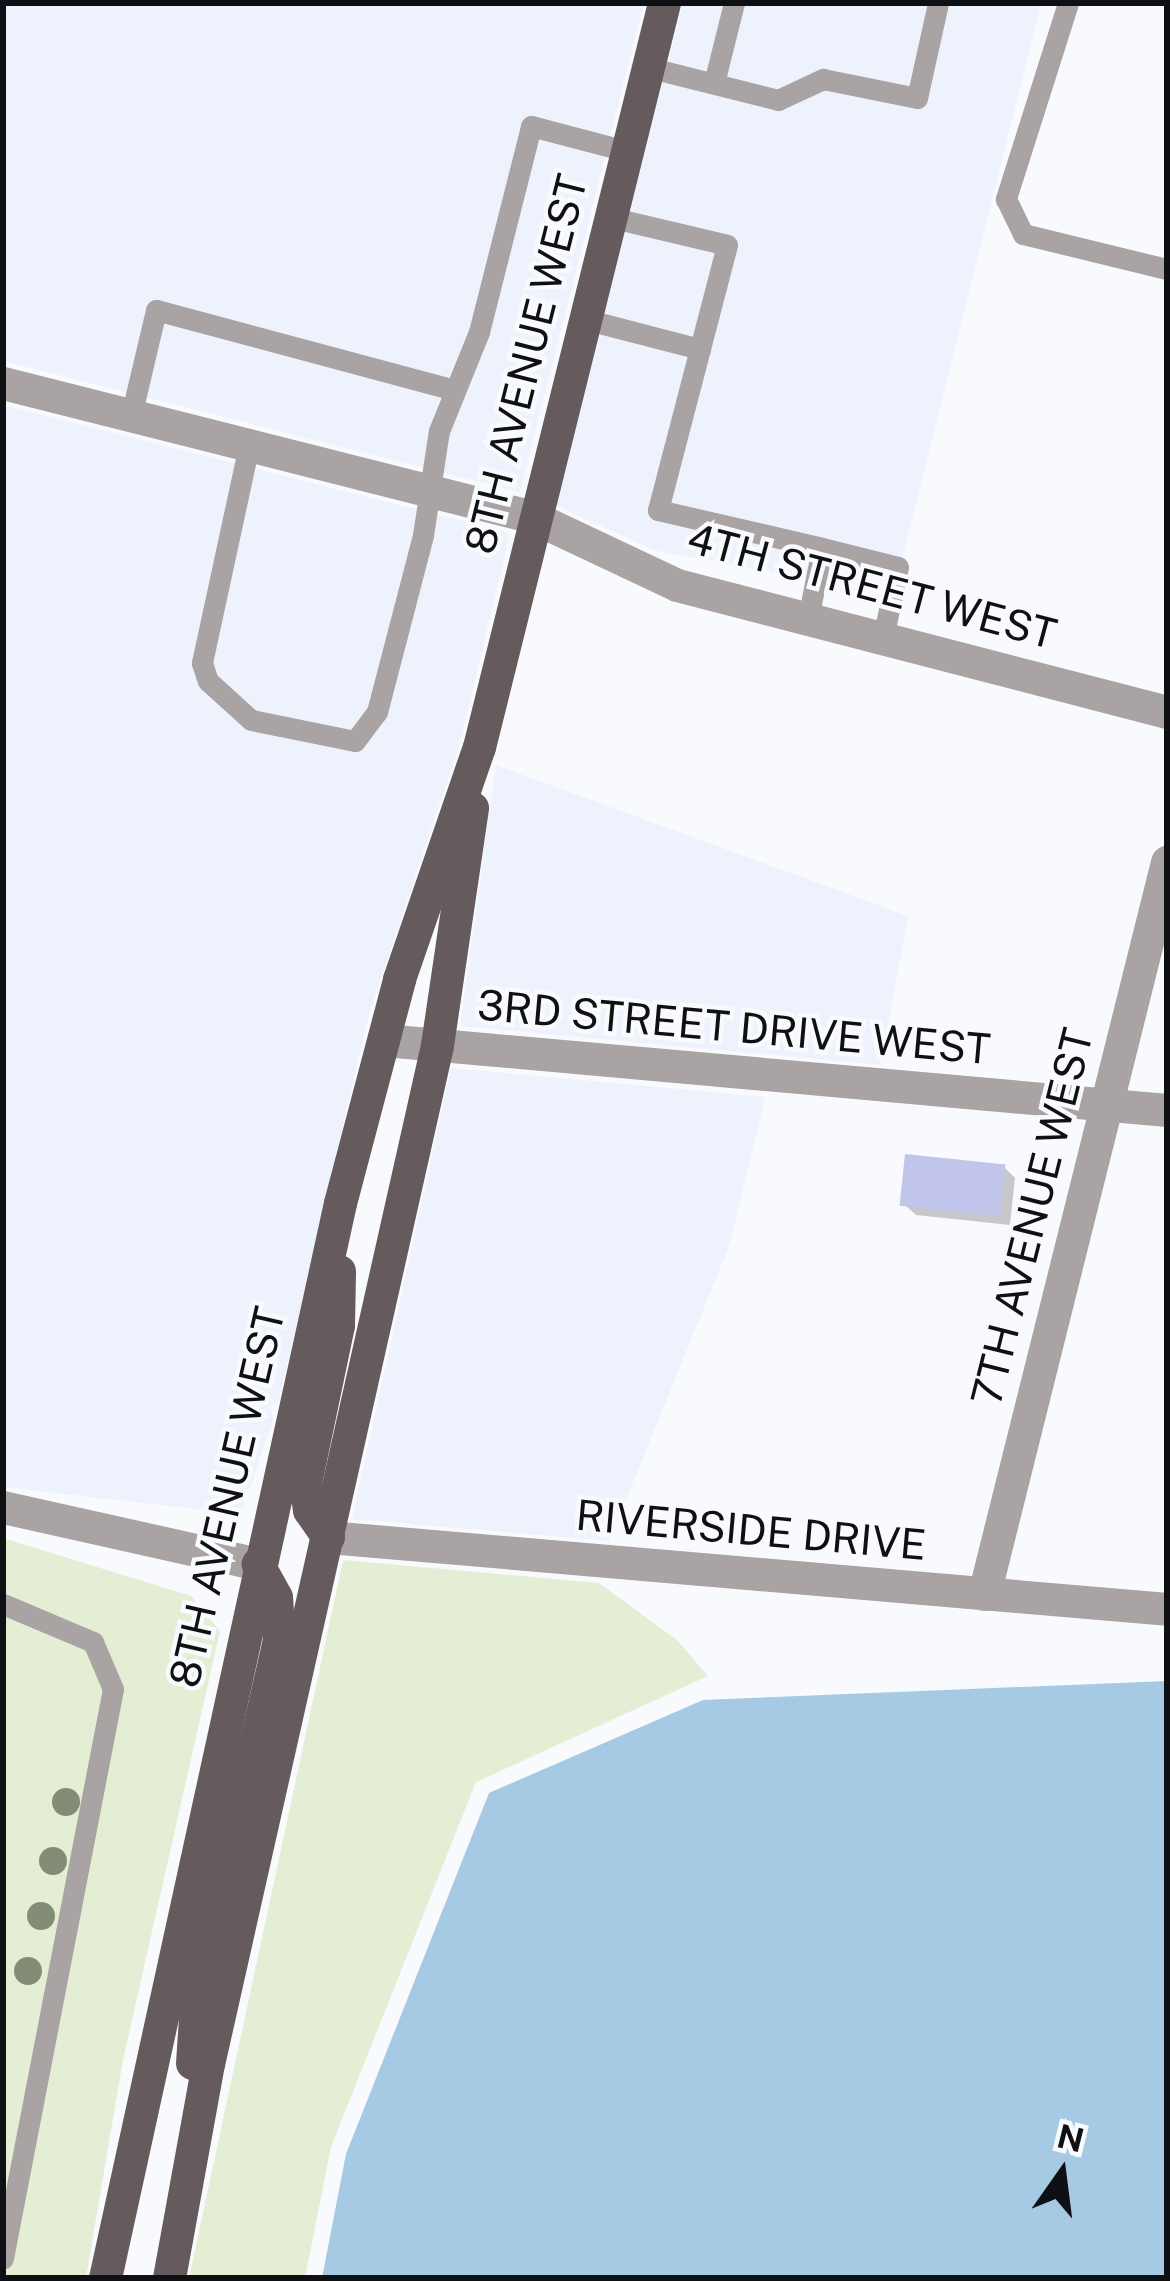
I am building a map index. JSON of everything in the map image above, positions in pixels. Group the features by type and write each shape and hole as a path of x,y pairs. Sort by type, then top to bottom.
{"main road":[{"name":"8TH AVENUE WEST","path":"106,2278 340,1204 384,1040 479,747 664,3"},
{"name":"8TH AVENUE WEST","path":"169,2278 187,2169 437,1045 479,747"},
{"path":"328,1537 309,1510 305,1483 338,1325 340,1204"},
{"path":"187,2169 196,2002 278,1641 276,1597 258,1564"}],"street":[{"name":"4TH STREET WEST","path":"3,383 533,517 677,585 1167,712"},
{"name":"7TH AVENUE WEST","path":"984,1594 1167,862"},
{"name":"3RD STREET DRIVE WEST","path":"384,1040 1167,1110"},
{"path":"3,1507 258,1564"},
{"name":"RIVERSIDE DRIVE","path":"328,1537 1167,1609"}],"lane":[{"path":"714,83 734,3"},
{"path":"647,67 778,100 824,79 916,98 938,3"},
{"path":"1068,3 1006,199 1023,234 1167,269"},
{"path":"249,445 202,663 222,698 251,720 324,740 355,741 377,712 430,491 439,431 479,332 531,126 626,152"},
{"path":"609,217 727,245 658,510 898,567 883,638"},
{"path":"130,416 156,310 455,390"},
{"path":"584,320 700,349"},
{"path":"808,619 822,548"},
{"path":"3,1604 92,1642 113,1689 3,2258"}],"shaded area":[{"path":"3,3 644,3 520,492 3,361"},
{"path":"683,3 1041,3 893,594 653,550 556,505"},
{"path":"3,405 510,533 460,743 368,1018 278,1403 270,1406 273,1420 241,1514 3,1487"},
{"path":"496,765 908,916 881,1065 460,1026"},
{"path":"451,1068 765,1097 730,1244 609,1541 352,1519"}],"green space":[{"path":"3,1538 191,1596 220,1631 123,2060 86,2278 3,2278"},
{"path":"343,1560 599,1583 677,1640 708,1676 476,1782 331,2147 305,2278 189,2278"}],"water":[{"path":"1167,1681 1167,2278 322,2278 346,2154 489,1793 703,1700"}],"building":[{"path":"905,1154 1005,1165 1000,1216 900,1206"}]}
